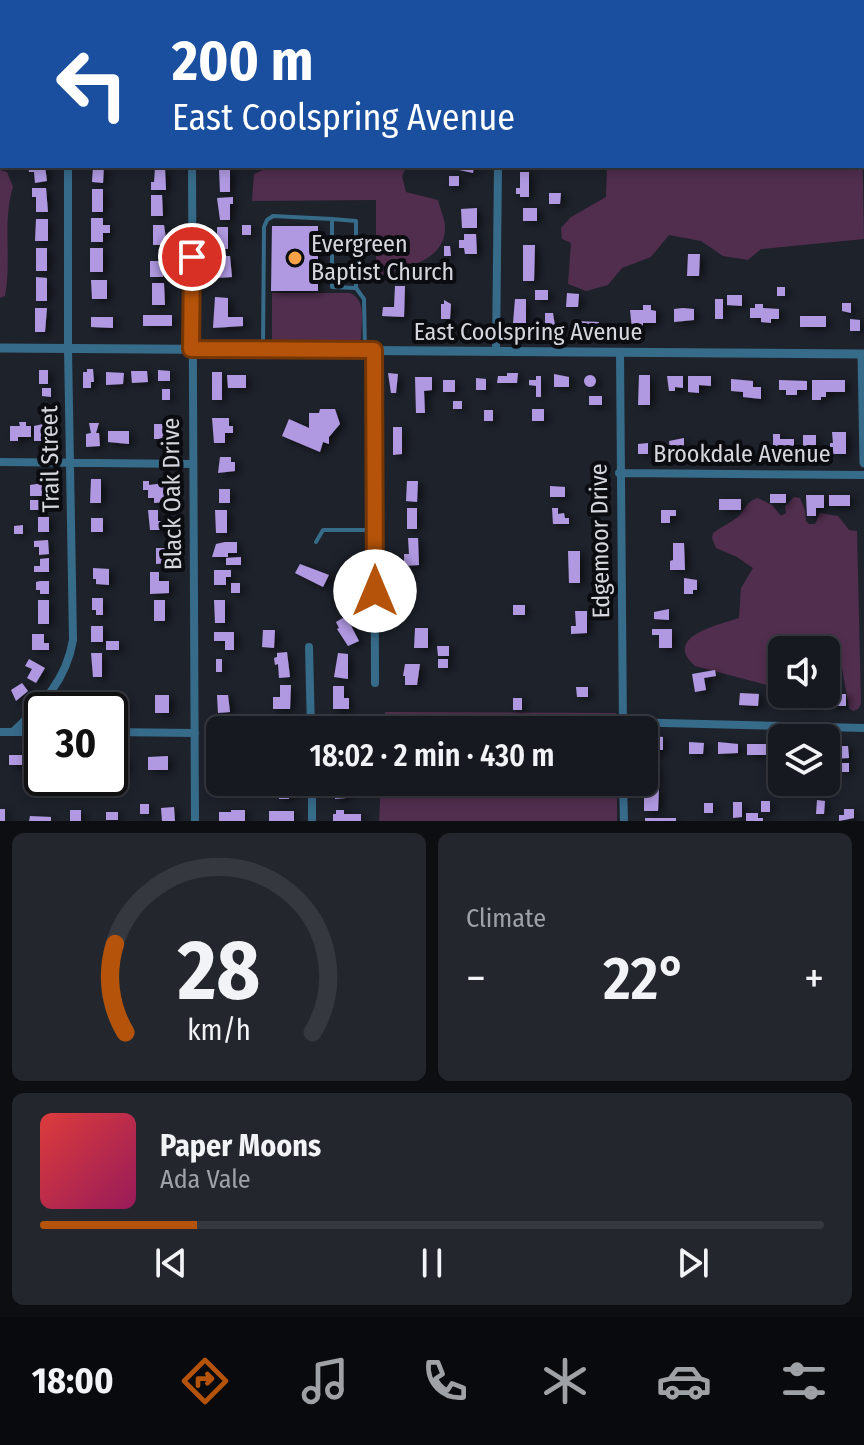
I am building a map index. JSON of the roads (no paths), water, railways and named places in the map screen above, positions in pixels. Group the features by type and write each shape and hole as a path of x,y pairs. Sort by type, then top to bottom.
{"street":[{"name":"Trail Street","path":"14,731 42,703 69,662 73,640 68,168"},
{"name":"Black Oak Drive","path":"192,168 195,821"},
{"path":"496,351 498,168"},
{"name":"East Coolspring Avenue","path":"0,348 863,354"},
{"path":"370,350 375,683"},
{"name":"Edgemoor Drive","path":"620,352 623,716"},
{"path":"863,354 864,463"},
{"path":"0,462 191,464"},
{"name":"Brookdale Avenue","path":"619,473 864,475"},
{"path":"309,647 311,716"},
{"path":"658,726 864,728"},
{"path":"0,732 24,731"},
{"path":"128,732 195,733"},
{"path":"312,796 312,821"},
{"path":"623,796 624,821"}],"lane":[{"path":"263,350 264,227 273,216 356,221 356,288 364,299 370,350"},
{"path":"332,219 332,287 356,288"},
{"path":"316,542 323,530 375,530"}],"place":[{"name":"Evergreen Baptist Church","path":"295,258"}]}
